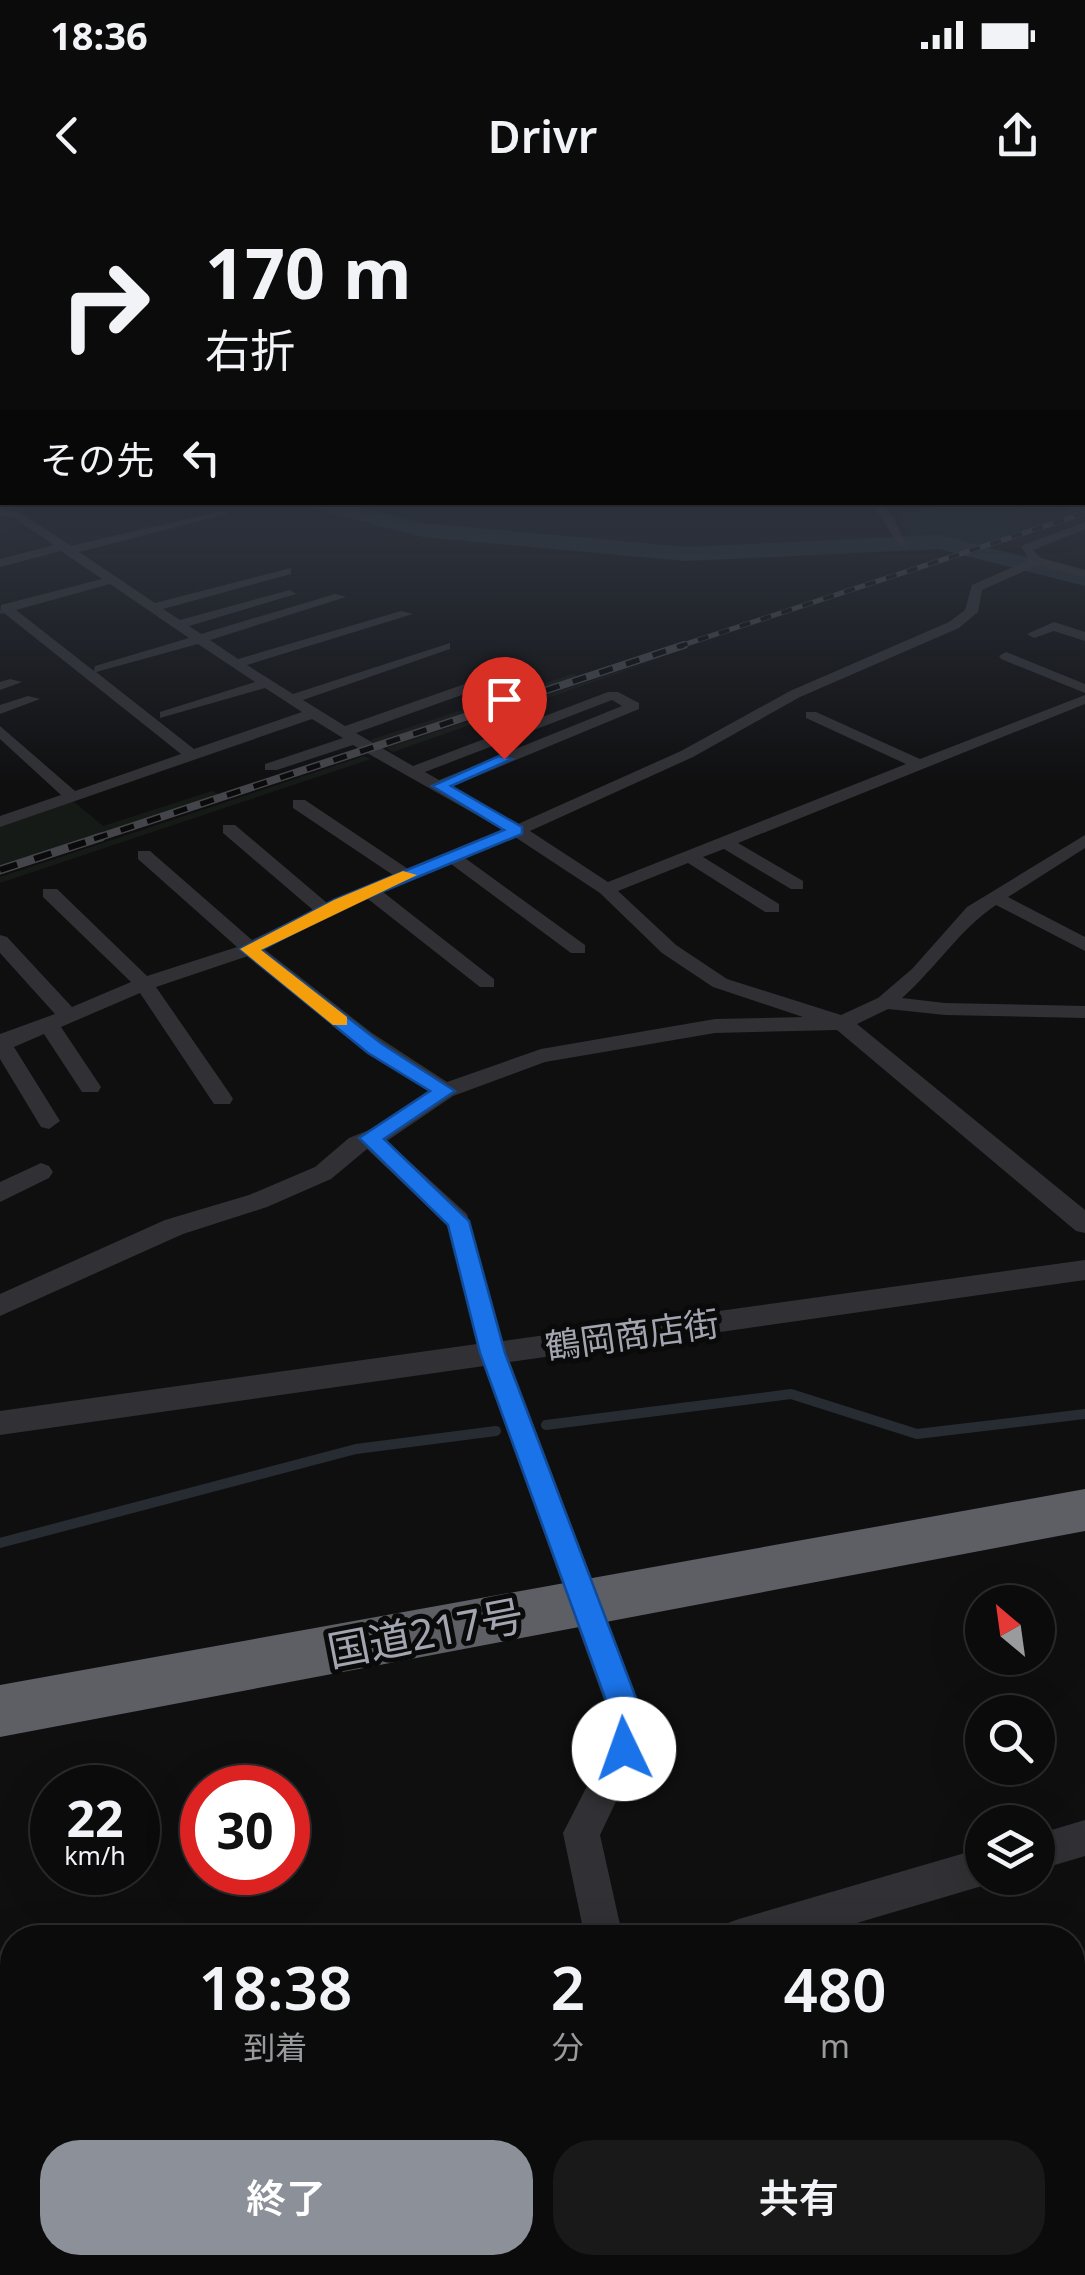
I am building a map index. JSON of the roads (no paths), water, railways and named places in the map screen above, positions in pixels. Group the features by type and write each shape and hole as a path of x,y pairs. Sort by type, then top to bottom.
{"highway":[{"name":"国道217号","path":"0,1712 1085,1510"}],"street":[{"path":"3,609 67,592"},
{"path":"130,592 314,713 516,830 606,889 668,950 720,983 842,1023 1085,1224"},
{"path":"150,608 210,592"},
{"path":"49,1121 1,1043 144,984 249,949 370,891 593,800 795,694 954,626 970,612 975,592"},
{"path":"176,624 290,594"},
{"path":"100,668 340,597"},
{"path":"3,609 192,755"},
{"path":"236,664 406,614"},
{"path":"1034,634 1054,626 1085,637"},
{"path":"292,698 445,646"},
{"path":"1006,656 1085,689"},
{"path":"271,767 504,675"},
{"path":"165,715 266,683"},
{"path":"414,771 613,695 634,706 440,786"},
{"path":"606,889 1085,699"},
{"path":"0,710 33,700"},
{"path":"0,822 314,713"},
{"path":"811,715 920,765"},
{"path":"0,731 72,797"},
{"path":"299,804 406,876"},
{"path":"229,829 325,911"},
{"path":"0,1306 174,1227 258,1200 323,1173 358,1144 444,1091 541,1056 715,1026 842,1023 885,1002 919,973 974,911 1085,840"},
{"path":"724,842 796,885"},
{"path":"144,855 249,949 375,1048 444,1091"},
{"path":"688,856 772,908"},
{"path":"452,857 578,949"},
{"path":"370,891 487,983"},
{"path":"50,892 144,984 222,1099"},
{"path":"994,897 1085,946"},
{"path":"0,941 58,1020 90,1087"},
{"path":"885,1002 945,1009 1085,1012"},
{"path":"370,1138 458,1221 493,1353 624,1706 624,1749 580,1833 601,1925"},
{"path":"0,1193 41,1172"},
{"name":"鶴岡商店街","path":"0,1424 1085,1270"},
{"path":"1055,1847 1085,1838"},
{"path":"784,1925 965,1873"}],"waterway":[{"path":"546,1425 791,1394 917,1434 1085,1414"},
{"path":"0,1543 356,1449 496,1431"}],"railway":[{"path":"677,647 845,592"},
{"path":"94,839 684,645"},
{"path":"0,870 101,837"}]}
